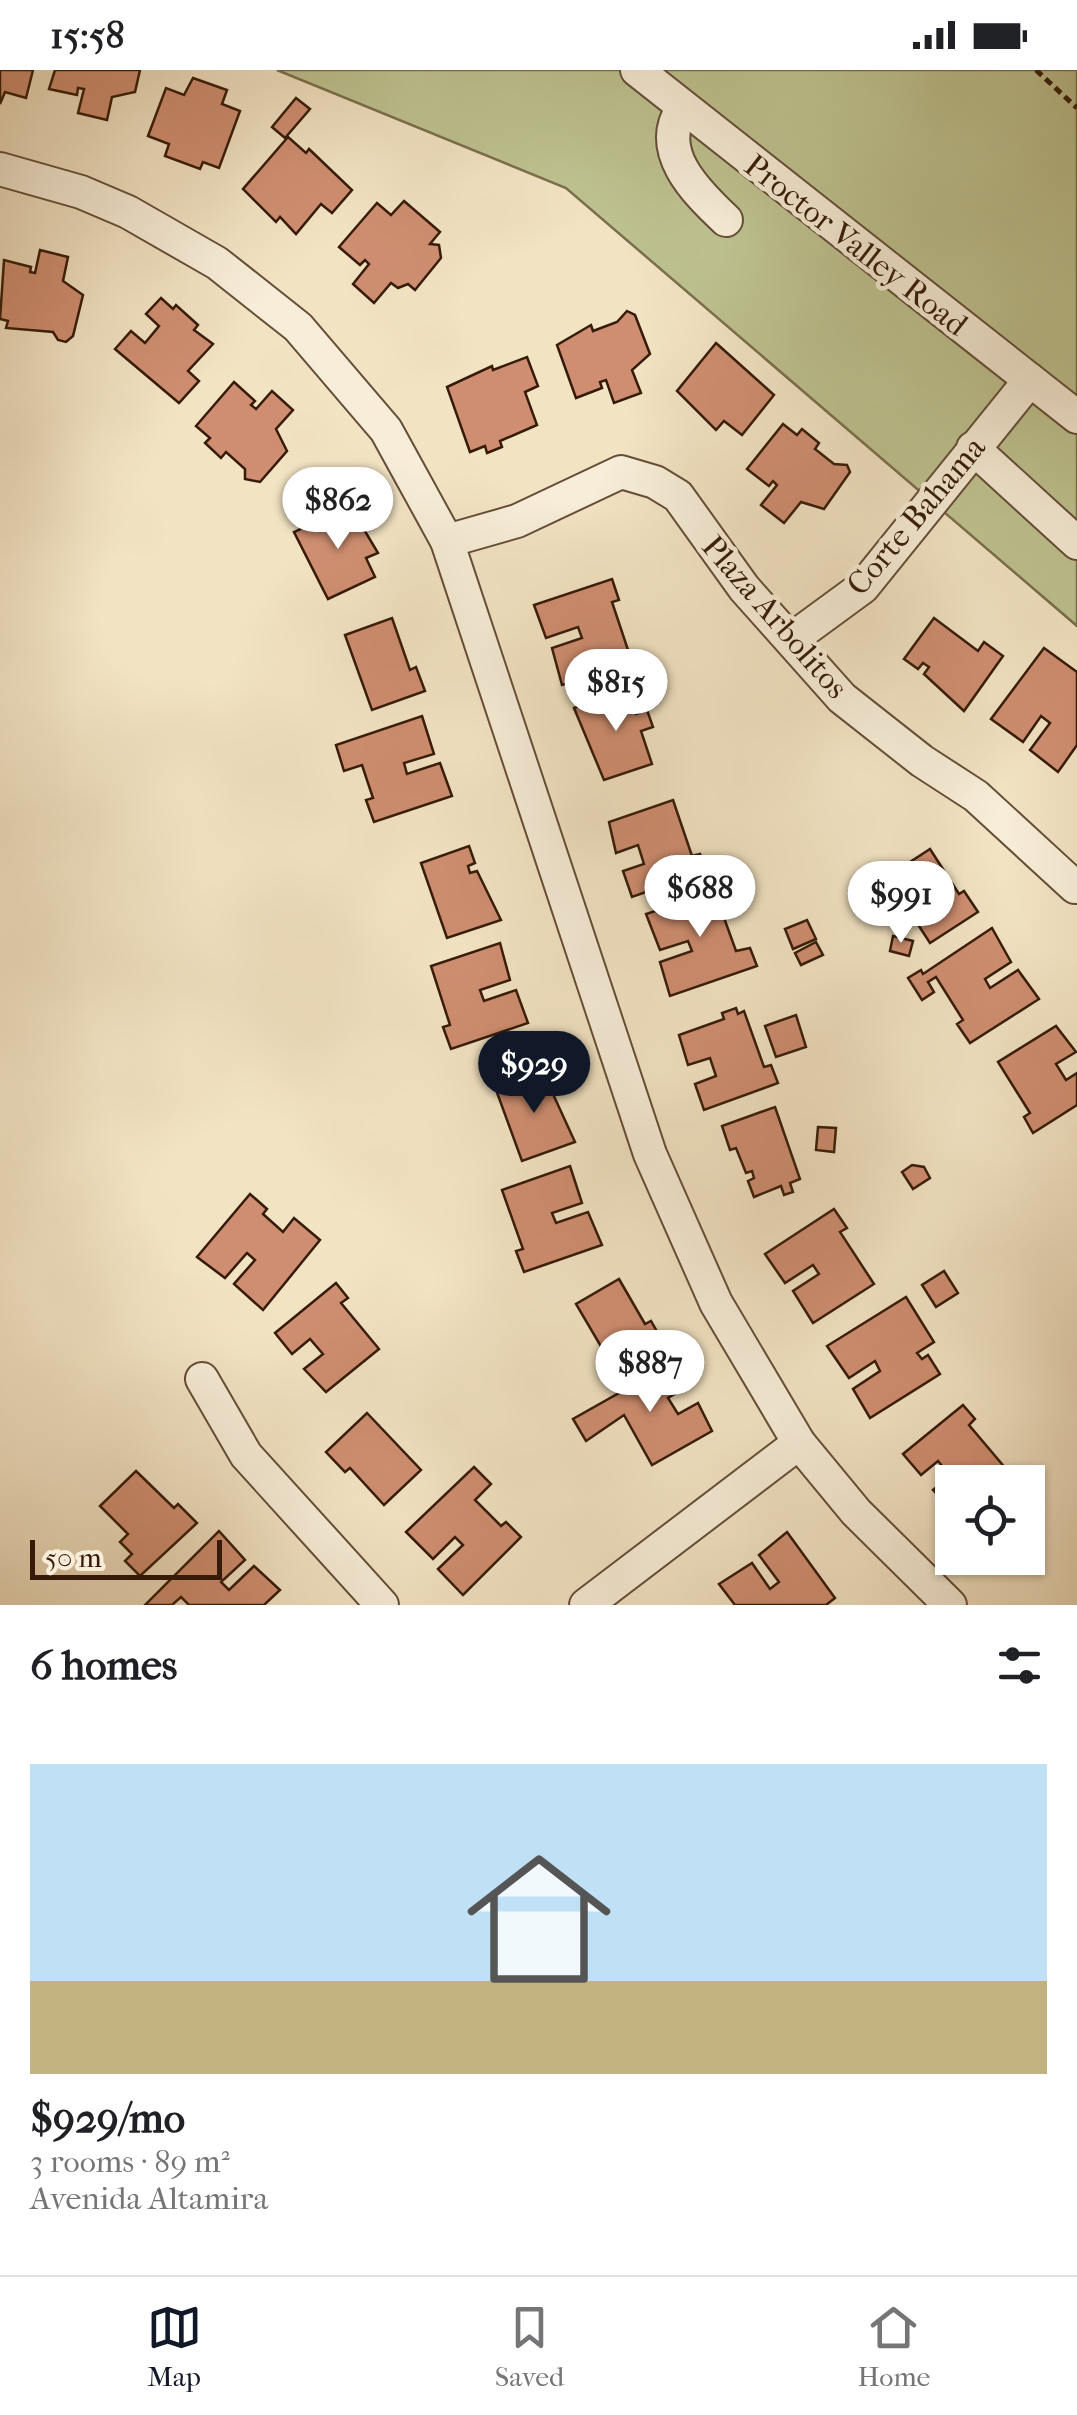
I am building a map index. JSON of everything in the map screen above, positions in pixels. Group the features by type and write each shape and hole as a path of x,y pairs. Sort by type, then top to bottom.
{"street":[{"name":"Proctor Valley Road","path":"637,70 1077,417"},
{"path":"682,108 672,125 674,157 726,220"},
{"path":"0,169 80,192 128,212 174,236 259,293 298,327 361,396 409,466 447,541 650,1154 716,1303 798,1443 856,1512 950,1605"},
{"name":"Corte Bahama","path":"792,640 863,586 1030,380"},
{"path":"973,448 1077,544"},
{"name":"Plaza Arbolitos","path":"447,541 517,520 620,472 655,482 678,496 744,588 842,698 976,796 1075,888"},
{"path":"202,1379 246,1454 382,1605"},
{"path":"586,1605 798,1443"}],"path":[{"path":"1036,70 1077,108"}],"green space":[{"path":"277,70 1077,70 1077,626 566,188"}],"building":[{"path":"0,70 33,70 26,98 5,92 0,104"},
{"path":"55,70 140,70 135,92 112,97 107,120 78,113 84,89 78,88 77,95 49,89"},
{"path":"193,78 227,90 222,104 240,111 219,168 203,162 200,169 165,156 169,144 148,136 166,88 184,95"},
{"path":"296,98 310,109 285,138 272,127"},
{"path":"288,137 306,153 309,149 352,190 332,213 321,204 296,234 280,217 276,222 243,189"},
{"path":"404,201 440,232 430,244 439,245 441,258 415,290 408,284 398,288 391,283 374,303 353,284 369,264 365,260 360,265 339,247 377,203 391,215"},
{"path":"40,250 68,257 63,281 83,295 73,336 66,342 58,340 53,332 6,328 8,321 0,319 4,260 31,267 30,272 35,273"},
{"path":"161,298 173,309 176,305 198,325 194,330 213,344 188,371 199,381 179,403 115,349 131,331 145,343 159,326 146,314"},
{"path":"627,311 635,315 650,354 632,370 641,393 614,403 606,380 600,382 602,388 576,398 557,345 591,325 593,331 617,322"},
{"path":"716,343 774,395 742,435 724,421 716,430 677,391"},
{"path":"527,357 538,386 525,392 537,425 500,441 502,447 487,453 485,446 470,452 447,387 492,366 493,370"},
{"path":"234,382 255,401 251,405 256,409 272,391 293,410 276,429 287,451 260,482 245,479 245,469 226,452 221,458 205,443 210,438 196,426"},
{"path":"783,424 797,435 802,429 819,443 815,449 834,464 847,465 850,472 824,509 801,502 784,523 761,505 777,485 773,481 769,486 747,469"},
{"path":"350,506 378,553 366,558 375,577 328,599 294,532"},
{"path":"612,579 619,600 612,602 632,662 562,685 552,648 582,638 578,627 546,638 534,605"},
{"path":"392,618 410,670 416,667 425,691 372,710 345,635"},
{"path":"934,618 978,651 984,642 1003,656 964,711 924,674 929,667 923,663 918,669 904,659"},
{"path":"1044,648 1077,672 1077,745 1058,772 1030,750 1050,723 1041,716 1023,742 991,719"},
{"path":"628,690 636,714 647,710 653,727 641,731 652,764 604,780 574,708"},
{"path":"422,716 434,754 404,763 407,774 440,763 452,796 374,822 366,800 373,798 362,765 344,771 336,745"},
{"path":"673,800 692,856 700,854 706,871 632,897 623,871 644,864 638,845 616,853 609,822"},
{"path":"469,846 475,863 468,866 470,873 477,871 501,920 447,938 421,863"},
{"path":"930,849 959,894 964,891 978,912 930,943 887,877"},
{"path":"737,884 745,908 723,915 736,951 750,948 757,966 670,996 660,962 692,951 688,941 660,950 646,914"},
{"path":"807,920 816,939 793,949 785,929"},
{"path":"992,928 1011,962 985,979 990,988 1018,970 1039,999 970,1043 957,1024 963,1020 936,977 928,982 934,992 922,1000 908,978 921,970 923,974"},
{"path":"893,936 913,941 909,956 890,951"},
{"path":"816,942 823,955 801,965 795,953"},
{"path":"500,943 510,980 480,990 484,1001 516,990 528,1023 451,1049 443,1027 450,1025 431,966"},
{"path":"736,1008 738,1014 744,1011 764,1067 771,1065 778,1083 704,1110 695,1084 716,1076 710,1058 688,1065 679,1035 724,1019 722,1013"},
{"path":"796,1015 806,1047 776,1057 765,1026"},
{"path":"1056,1026 1076,1052 1056,1064 1066,1080 1077,1073 1077,1105 1033,1133 1024,1117 1030,1113 998,1062"},
{"path":"542,1070 575,1142 522,1161 495,1087"},
{"path":"775,1107 800,1179 790,1183 793,1192 784,1195 781,1186 754,1197 748,1181 754,1178 752,1171 746,1173 736,1148 730,1150 722,1126"},
{"path":"818,1127 836,1128 834,1152 816,1150"},
{"path":"912,1165 924,1167 930,1178 913,1189 902,1172"},
{"path":"570,1166 582,1203 552,1213 556,1223 588,1212 602,1245 524,1272 516,1251 523,1249 502,1190"},
{"path":"250,1194 267,1209 263,1214 283,1232 294,1218 320,1240 263,1310 234,1284 255,1260 247,1253 225,1278 197,1257"},
{"path":"834,1209 847,1228 840,1232 874,1284 813,1323 793,1291 819,1274 813,1265 785,1283 765,1254"},
{"path":"944,1271 958,1293 936,1307 922,1285"},
{"path":"619,1279 645,1324 651,1321 664,1344 616,1372 576,1304"},
{"path":"336,1283 348,1298 341,1303 379,1349 326,1392 304,1369 323,1354 310,1339 292,1354 275,1333"},
{"path":"906,1297 934,1342 917,1353 922,1359 928,1355 940,1374 870,1418 853,1389 880,1371 875,1361 849,1378 827,1346"},
{"path":"674,1362 688,1386 668,1398 678,1414 698,1403 712,1431 652,1465 624,1415 586,1441 573,1419"},
{"path":"963,1405 975,1419 969,1425 1003,1465 941,1465 938,1461 921,1475 903,1454"},
{"path":"367,1413 421,1470 384,1505 350,1468 345,1472 326,1452"},
{"path":"474,1467 491,1484 475,1500 501,1526 506,1522 521,1537 463,1595 438,1569 463,1545 455,1537 433,1559 406,1532"},
{"path":"136,1471 174,1508 178,1504 197,1523 140,1576 125,1561 132,1554 120,1542 128,1534 100,1506"},
{"path":"219,1531 245,1560 221,1582 229,1590 254,1566 280,1590 264,1605 189,1605 181,1597 172,1605 145,1605"},
{"path":"787,1532 835,1598 826,1605 735,1605 719,1584 752,1563 770,1589 779,1582 759,1555"}]}
